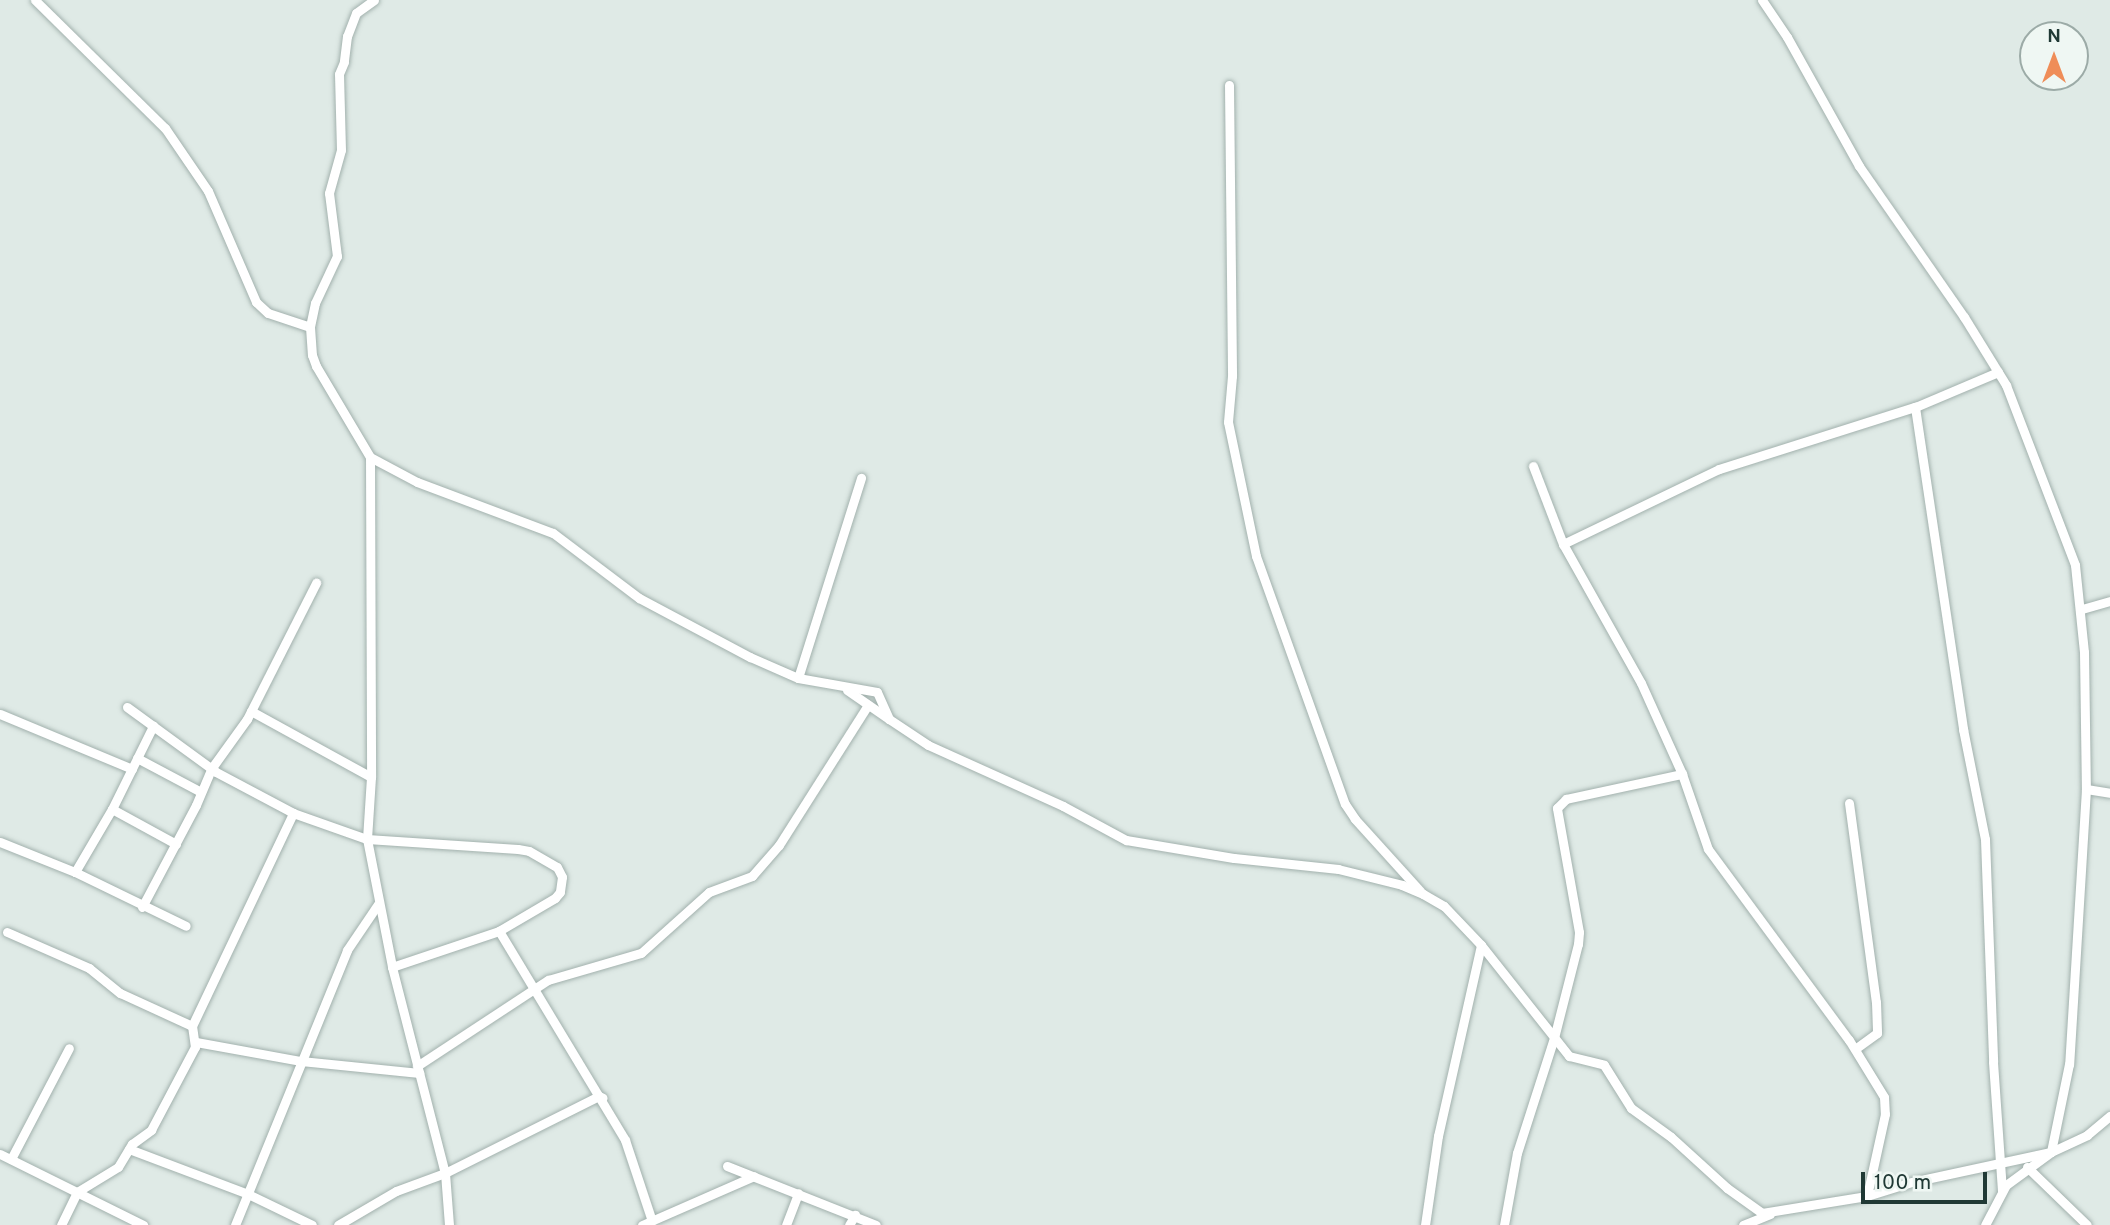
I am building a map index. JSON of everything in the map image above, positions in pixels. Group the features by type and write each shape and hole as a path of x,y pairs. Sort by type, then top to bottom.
{"street":[{"path":"35,0 165,128 208,191 256,302 268,313 310,327"},
{"path":"373,0 356,13 347,36 344,62 339,74 341,150 329,187 337,256 315,303 310,327 312,355 316,366 370,457 371,777 367,839 377,904 445,1172 449,1225"},
{"path":"1762,0 1787,37 1859,166 2011,395 2044,487 2071,550 2081,609 2086,789 2070,1064 2051,1152"},
{"path":"1229,85 1232,376 1228,422 1256,556 1345,804 1354,818 1423,894"},
{"path":"1563,544 1719,469 1915,407 1998,372"},
{"path":"1915,407 1961,716 1985,839 1998,1162 2002,1193"},
{"path":"370,457 417,482 553,533 639,598 750,657 799,678 845,689 877,692 889,719"},
{"path":"1532,466 1563,544 1641,683 1682,774 1708,849 1855,1049 1884,1097 1867,1196"},
{"path":"799,678 860,478"},
{"path":"142,906 176,844 211,769 251,711 316,583"},
{"path":"2081,609 2110,601"},
{"path":"845,689 928,745 978,770 1063,806 1133,842 1234,858 1338,869 1402,885 1444,906 1481,945 1554,1038 1575,1059 1604,1065 1631,1108 1671,1137 1744,1202 1762,1213 1867,1196 1912,1182 2051,1152"},
{"path":"196,1042 302,1061 418,1070 534,988 568,973 641,953 709,892 752,876 779,845 868,705"},
{"path":"127,707 211,769 293,813 367,839 518,849 529,851 557,867 562,877 560,892 555,898 499,931 392,967"},
{"path":"251,711 371,777"},
{"path":"0,715 132,769"},
{"path":"75,872 112,809 153,726"},
{"path":"137,758 201,792"},
{"path":"1504,1225 1517,1153 1554,1038 1579,932 1557,808 1566,799 1682,774"},
{"path":"2086,789 2110,793"},
{"path":"1849,803 1877,1033 1855,1049"},
{"path":"112,809 176,844"},
{"path":"61,1225 77,1192 118,1167 129,1149 151,1130 196,1042 191,1026 293,813"},
{"path":"0,842 75,872 186,926"},
{"path":"235,1225 347,950 377,904"},
{"path":"499,931 602,1097 625,1140 647,1223 754,1176"},
{"path":"7,932 89,968 120,993 191,1026"},
{"path":"1425,1225 1438,1136 1481,945"},
{"path":"11,1159 69,1048"},
{"path":"338,1225 396,1191 445,1172 602,1097"},
{"path":"1985,1225 2002,1193 2027,1167 2087,1135 2110,1116"},
{"path":"129,1149 248,1194 312,1225"},
{"path":"0,1154 143,1225"},
{"path":"727,1166 876,1225"},
{"path":"2027,1167 2087,1225"},
{"path":"786,1225 798,1193"},
{"path":"1743,1225 1772,1213"},
{"path":"849,1225 855,1216"}]}
